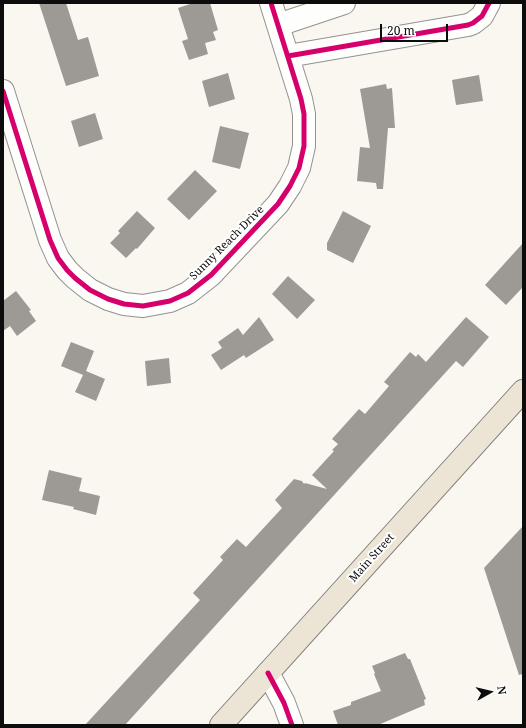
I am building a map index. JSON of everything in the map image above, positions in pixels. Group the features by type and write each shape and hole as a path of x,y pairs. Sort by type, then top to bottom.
{"main road":[{"name":"Main Street","path":"221,725 523,391"}],"street":[{"name":"Sunny Reach Drive","path":"3,91 50,240 58,258 75,278 98,295 108,299 124,304 151,305 177,298 196,288 206,280 272,212 286,194 302,158 305,121 301,99 271,3"},
{"path":"278,25 344,3"},
{"path":"288,56 468,25 482,16 489,3"},
{"path":"268,673 284,703 292,725"}],"building":[{"path":"39,3 66,3 78,40 88,37 99,76 66,86"},
{"path":"193,3 210,3 218,30 213,32 216,40 205,43 208,54 189,60 182,41 188,39 178,8"},
{"path":"228,73 235,99 209,107 202,81"},
{"path":"479,75 483,101 456,105 452,80"},
{"path":"386,84 387,89 392,88 395,128 388,128 383,189 377,189 376,183 357,181 360,147 370,148 360,89"},
{"path":"95,113 103,139 79,147 71,121"},
{"path":"220,126 249,133 240,169 212,162"},
{"path":"195,170 217,191 189,220 167,199"},
{"path":"137,211 155,228 137,249 136,248 126,258 110,243 120,233 118,231"},
{"path":"343,211 371,226 353,263 327,250 327,243"},
{"path":"523,243 523,287 506,305 485,285"},
{"path":"288,276 315,300 297,319 272,294"},
{"path":"16,291 31,310 29,311 36,321 17,336 10,326 3,331 3,301"},
{"path":"259,317 274,340 246,358 244,355 221,370 211,355 222,348 218,342 238,328 243,335"},
{"path":"466,317 489,337 463,367 456,361 125,725 85,725 200,600 193,593 223,560 220,557 237,539 246,547 282,508 275,500 294,479 302,481 304,484 327,489 312,475 334,451 332,450 338,444 332,439 359,409 365,414 389,386 384,382 410,352 416,357 418,354 426,362"},
{"path":"71,342 94,351 86,371 105,379 96,401 75,392 83,375 61,366"},
{"path":"169,358 171,383 147,386 145,361"},
{"path":"49,470 82,478 79,491 100,496 96,515 73,509 74,507 42,500"},
{"path":"523,526 523,674 519,675 484,568"},
{"path":"405,653 408,659 410,659 426,699 424,700 425,705 378,725 338,725 333,711 351,705 351,702 381,691 372,666"}],"cycle path":[{"path":"3,91 50,240 58,258 67,270 90,290 108,299 124,304 143,306 170,301 188,293 211,275 278,204 290,186 299,168 304,146 304,114 301,99 271,3"},
{"path":"288,56 468,25 482,16 489,3"},
{"path":"268,673 284,703 292,725"}]}
